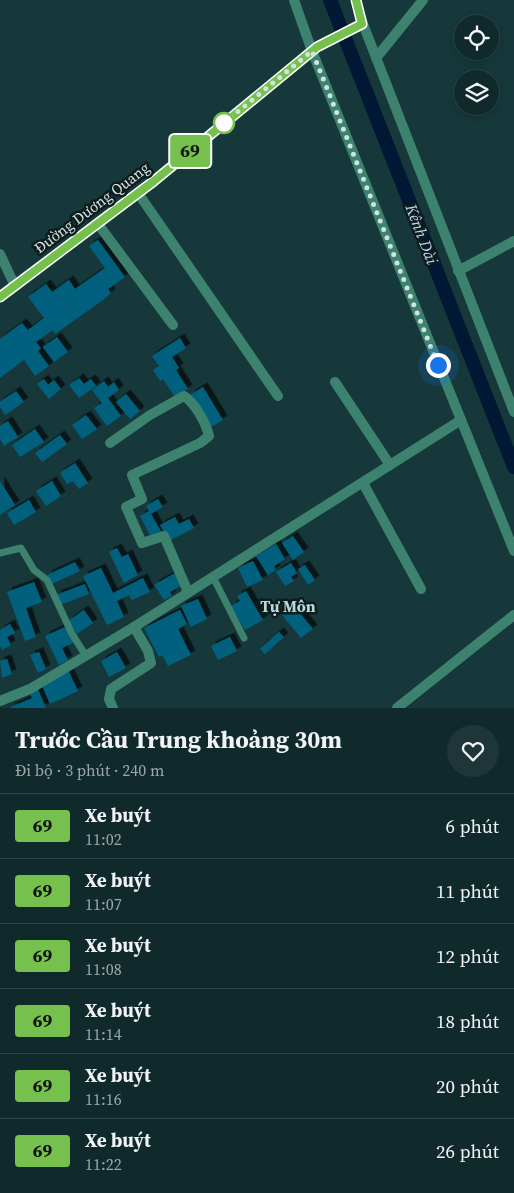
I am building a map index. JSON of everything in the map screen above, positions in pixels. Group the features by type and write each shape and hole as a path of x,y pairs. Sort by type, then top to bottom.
{"street":[{"path":"294,0 514,551"},
{"path":"356,0 360,26 376,58 514,412"},
{"path":"376,58 423,0"},
{"name":"Đường Dương Quang","path":"0,297 138,193 315,49 360,26"},
{"path":"138,193 278,396"},
{"path":"98,224 173,325"},
{"path":"458,271 514,241"},
{"path":"0,254 15,286"},
{"path":"335,382 390,465"},
{"path":"110,443 150,415 184,396 196,410 207,429 209,436 200,443 132,475 142,499 126,508 142,543 164,536 188,592"},
{"path":"0,702 30,688 134,627 461,420"},
{"path":"363,483 421,590"},
{"path":"398,708 514,615"},
{"path":"113,708 109,699 111,689 150,662 148,651 134,627"}],"lane":[{"path":"0,553 21,548 34,570 46,580 72,634 86,656"},
{"path":"213,577 244,638"}],"building":[{"path":"98,240 125,277 108,289 111,293 103,300 55,334 53,330 36,342 41,348 38,351 49,366 35,376 24,360 0,378 0,339 22,323 28,330 44,318 28,297 46,284 52,292 69,280 75,289 105,268 89,246"},
{"path":"57,337 68,352 54,362 43,347"},
{"path":"180,338 186,348 172,357 179,368 176,370 188,389 175,397 163,379 160,381 153,370 159,366 152,356"},
{"path":"79,378 84,384 91,379 96,386 79,398 69,385"},
{"path":"44,379 48,385 54,380 61,389 49,399 37,384"},
{"path":"104,381 108,387 114,382 119,390 108,398 121,416 107,426 94,408 102,403 92,390"},
{"path":"203,387 223,420 209,428 190,395"},
{"path":"16,391 24,402 5,415 0,407 0,402"},
{"path":"126,394 140,411 130,419 116,402"},
{"path":"86,415 97,429 82,439 72,425"},
{"path":"8,421 18,437 4,446 0,439 0,426"},
{"path":"35,429 44,442 20,457 12,445"},
{"path":"60,435 67,444 42,462 35,453"},
{"path":"75,463 88,483 79,489 73,481 67,484 60,473"},
{"path":"0,481 15,505 0,515"},
{"path":"52,481 61,496 46,506 36,491"},
{"path":"158,499 163,507 151,514 162,533 152,539 140,516 149,511 146,506"},
{"path":"29,500 36,512 14,525 7,513"},
{"path":"175,517 179,524 189,519 194,528 169,541 160,525"},
{"path":"293,536 304,552 293,560 282,543"},
{"path":"276,544 285,559 274,566 276,570 268,575 256,556"},
{"path":"117,548 122,557 128,554 138,575 124,583 109,552"},
{"path":"253,561 263,580 247,587 238,568"},
{"path":"75,562 80,571 52,584 47,575"},
{"path":"291,563 297,573 291,577 294,581 285,586 276,572"},
{"path":"305,565 315,580 308,585 298,569"},
{"path":"101,568 113,593 143,578 150,592 132,600 129,595 117,601 124,617 107,625 83,576"},
{"path":"175,573 182,585 170,592 172,596 164,600 154,585"},
{"path":"34,582 42,602 26,608 36,637 25,641 7,592"},
{"path":"85,584 89,594 60,605 56,595"},
{"path":"246,591 263,620 245,630 231,606 240,601 237,596"},
{"path":"198,599 207,619 191,627 181,606"},
{"path":"294,606 313,629 301,638 282,615"},
{"path":"84,610 93,623 77,634 68,621"},
{"path":"180,610 187,624 178,629 191,655 168,666 162,655 159,657 144,628"},
{"path":"10,624 15,633 7,637 11,645 2,650 0,646 0,630"},
{"path":"65,627 73,643 62,648 68,660 59,665 45,636"},
{"path":"279,632 284,637 265,654 260,649"},
{"path":"230,637 237,651 218,660 211,646"},
{"path":"39,652 46,669 38,673 30,655"},
{"path":"117,652 126,668 109,677 101,661"},
{"path":"7,659 12,674 2,678 0,661"},
{"path":"68,670 78,691 50,704 41,683"},
{"path":"37,687 46,708 9,708 32,698 29,691"}],"waterway":[{"name":"Kênh Dài","path":"330,0 514,467"}],"bus line":[{"name":"69","path":"0,297 154,181 317,47 362,24 356,0"}],"district":[{"name":"Tự Môn","path":"288,606"}],"route":[{"path":"224,123 312,51 438,365"}]}
